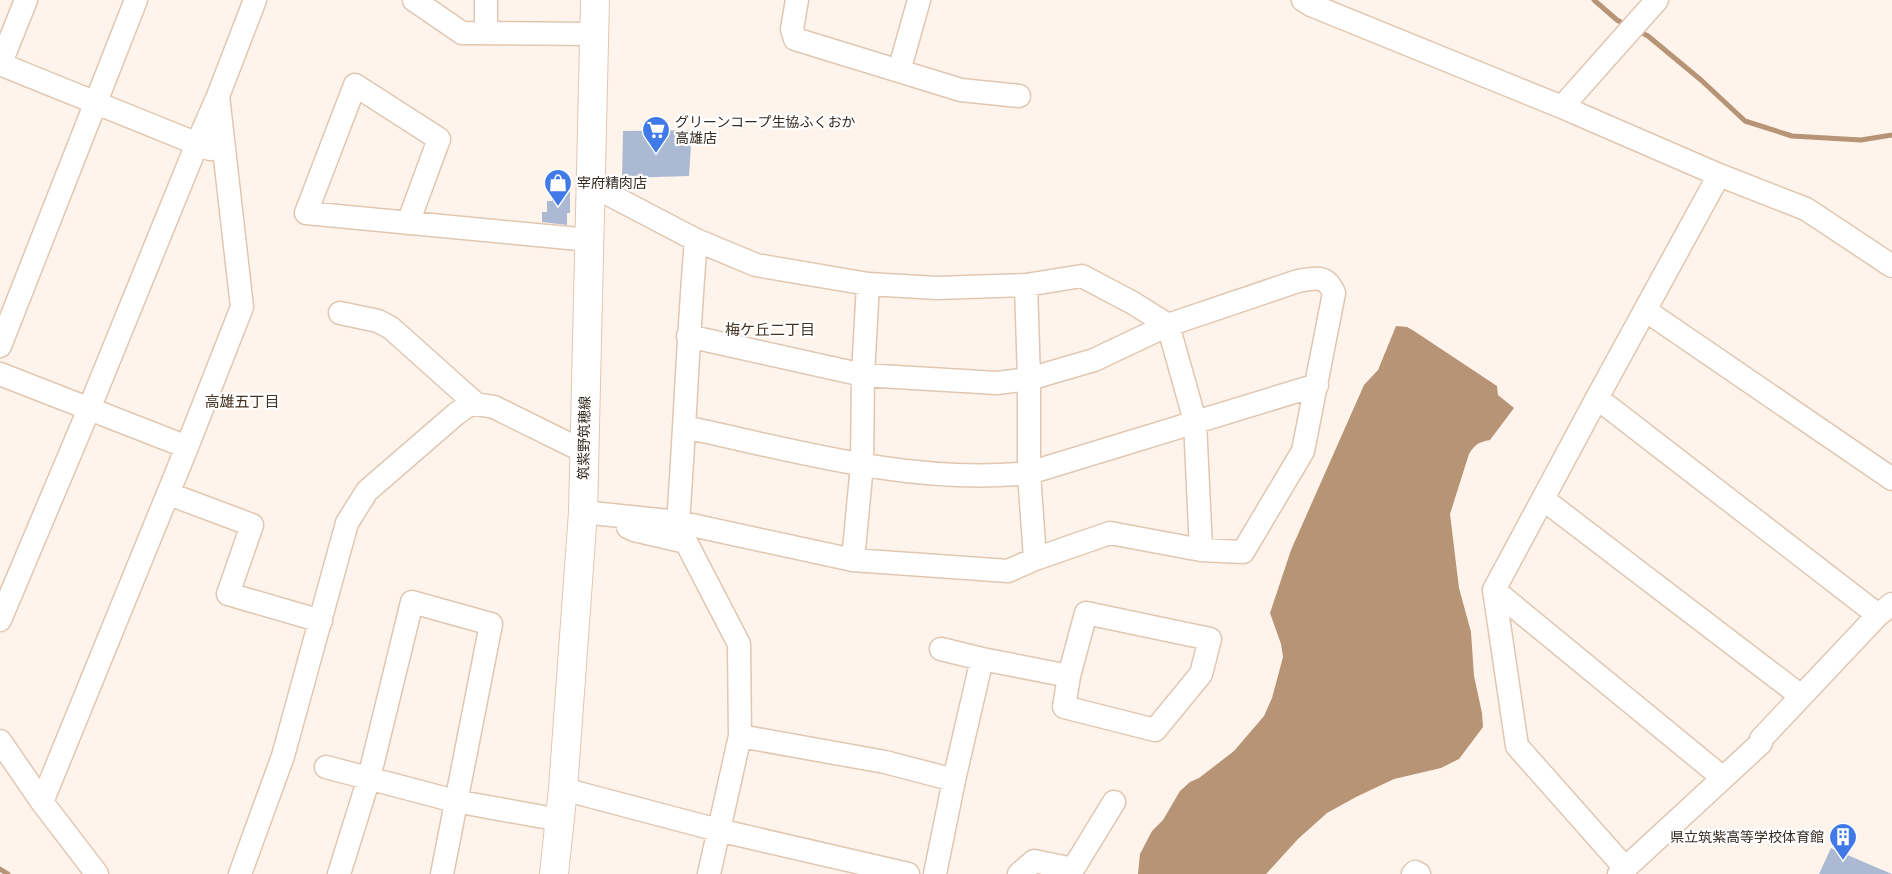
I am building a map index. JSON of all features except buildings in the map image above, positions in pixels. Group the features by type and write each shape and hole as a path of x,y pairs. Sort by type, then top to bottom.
{"main road":[{"name":"筑紫野筑穂線","path":"554,874 564,789 590,512 583,450 596,0"}],"street":[{"path":"26,0 0,64 224,154"},
{"path":"0,346 136,0"},
{"path":"0,620 218,96 255,0"},
{"path":"414,0 462,33 594,34"},
{"path":"486,0 486,32"},
{"path":"797,0 792,29 795,39 961,90 1019,96"},
{"path":"898,71 919,0"},
{"path":"1303,0 1311,5 1562,107 1719,176 1806,209 1892,266"},
{"path":"1562,107 1656,0"},
{"path":"408,224 439,139 355,85 306,213 408,224 589,240"},
{"path":"42,802 242,307 218,96"},
{"path":"1597,398 1885,609 1761,739 1761,743 1622,872 1517,746 1494,590 1597,398 1719,176"},
{"path":"591,185 696,240 756,265 868,284 937,288 1026,285 1082,276 1133,302 1168,325 1195,421 1201,550"},
{"path":"678,522 685,427 688,336 696,240"},
{"path":"590,512 678,522 853,560 1008,571 1035,559 1110,532 1201,550 1243,552 1303,451 1334,293 1330,284 1323,280 1315,278 1298,281 1168,325 1094,360 1029,380 997,383 863,375 688,336"},
{"path":"853,560 862,465 863,375 868,284"},
{"path":"1026,285 1029,473 1035,559"},
{"path":"1645,310 1892,479"},
{"path":"340,313 378,321 391,328 476,404"},
{"path":"0,374 187,447"},
{"path":"685,427 862,465 962,476 995,477 1029,473 1317,385"},
{"path":"240,874 283,756 347,523 367,491 456,414 467,406 476,404 494,408 583,450"},
{"path":"168,494 252,525 228,594 321,621"},
{"path":"1543,499 1801,696"},
{"path":"590,512 634,530 686,542 739,644 740,736 709,874"},
{"path":"1494,590 1723,778"},
{"path":"339,874 369,778 412,602 491,624 442,874"},
{"path":"1086,612 1210,639 1201,674 1155,730 1064,707 1069,676 1086,612"},
{"path":"941,649 1069,676"},
{"path":"934,874 982,659"},
{"path":"740,736 885,762 954,780"},
{"path":"0,742 42,802 97,874"},
{"path":"326,768 455,801 560,820"},
{"path":"564,789 718,830 908,874"},
{"path":"1019,874 1034,860 1073,870 1114,802"},
{"path":"1412,874 1415,872 1418,874"}],"shaded area":[{"path":"1396,326 1407,327 1414,331 1497,386 1498,395 1514,408 1490,440 1478,444 1469,454 1450,514 1459,588 1471,632 1474,676 1483,727 1459,759 1441,768 1394,779 1327,813 1298,839 1266,874 1138,874 1140,854 1152,831 1163,820 1180,791 1234,751 1264,716 1272,698 1283,657 1281,644 1270,613 1291,550 1364,385 1378,370"}],"waterway":[{"path":"1594,0 1617,20 1626,25"},
{"path":"1638,31 1648,36 1701,80 1745,121 1792,136 1861,140 1892,135"},
{"path":"0,869 8,874"}],"place":[{"name":"グリーンコープ生協ふくおか 高雄店","path":"656,154"},
{"name":"宰府精肉店","path":"558,207"},
{"name":"県立筑紫高等学校体育館","path":"1843,861"}],"district":[{"name":"梅ケ丘二丁目","path":"770,330"},
{"name":"高雄五丁目","path":"242,402"}]}
